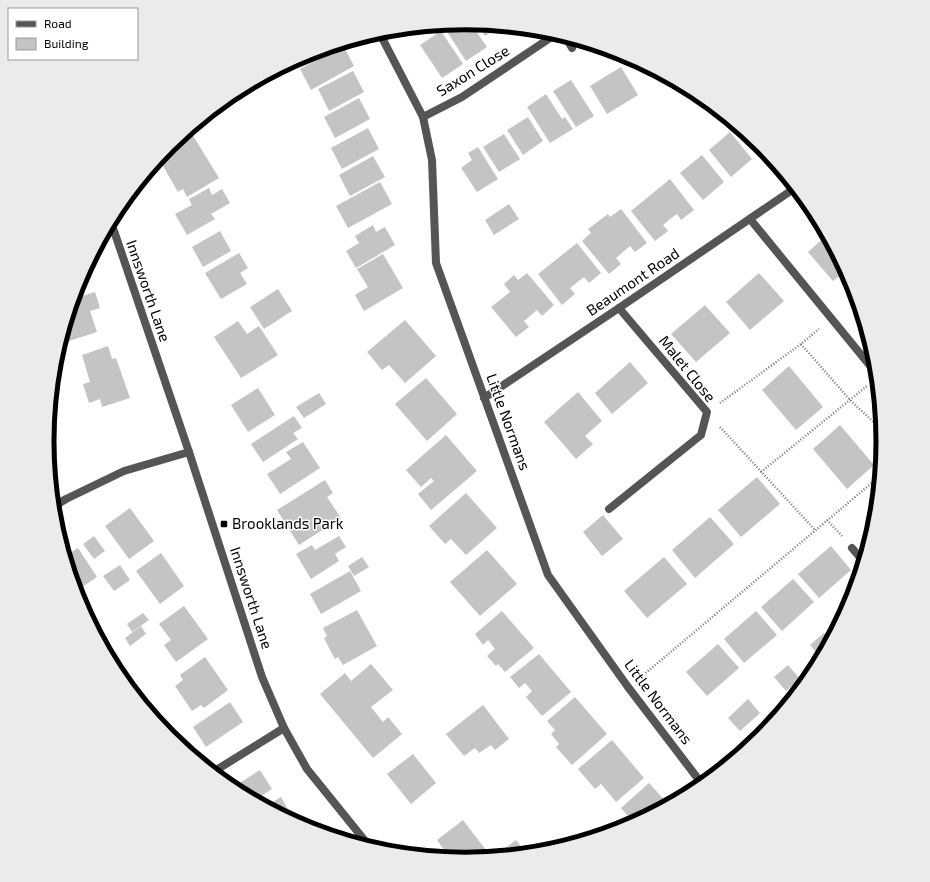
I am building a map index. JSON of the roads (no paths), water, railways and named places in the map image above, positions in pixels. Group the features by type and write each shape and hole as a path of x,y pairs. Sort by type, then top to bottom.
{"street":[{"name":"Little Normans","path":"382,39 423,117 432,160 436,263 548,575 628,687 698,779"},
{"name":"Saxon Close","path":"423,117 462,97 549,39"},
{"path":"569,44 572,48"},
{"name":"Beaumont Road","path":"484,398 791,191"},
{"path":"750,219 868,364"},
{"name":"Innsworth Lane","path":"113,228 189,452 262,677 284,728 307,769 364,839"},
{"name":"Malet Close","path":"609,509 701,435 707,412 619,308"},
{"path":"59,503 124,472 189,452"},
{"path":"852,548 859,556"},
{"path":"218,769 284,728"}],"place":[{"name":"Brooklands Park","path":"224,524"}]}
